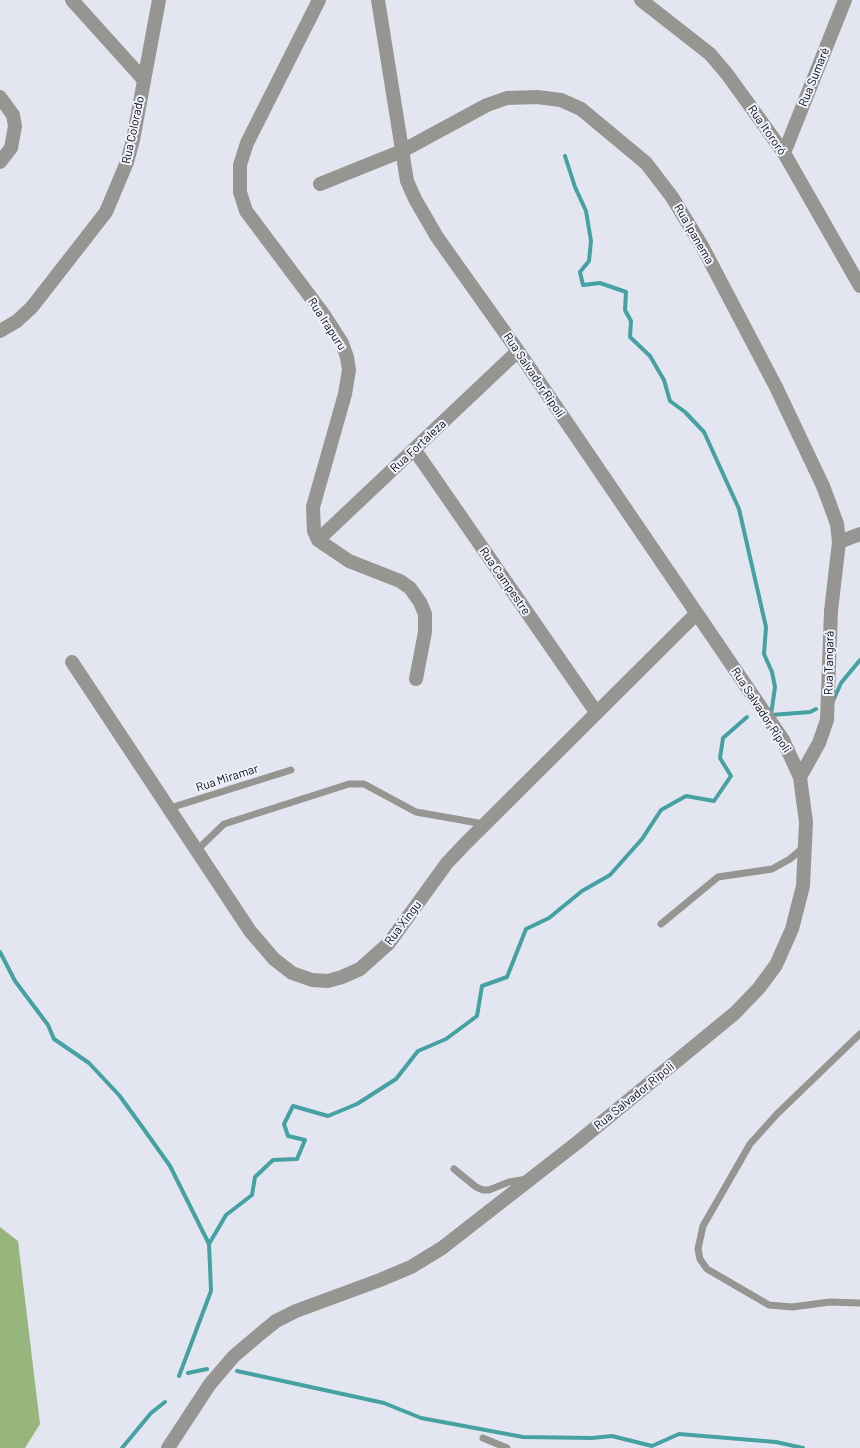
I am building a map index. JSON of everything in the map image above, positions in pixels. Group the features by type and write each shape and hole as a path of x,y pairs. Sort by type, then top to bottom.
{"street":[{"name":"Rua Colorado","path":"0,332 17,321 32,307 106,212 127,162 144,80 72,0"},
{"path":"144,80 159,0"},
{"name":"Rua Irapuru","path":"318,0 247,143 240,165 239,178 240,192 246,211 324,315 342,343 347,356 349,370 345,394 313,507 313,525 318,540"},
{"name":"Rua Salvador Ripoli","path":"168,1448 210,1384 234,1356 276,1321 296,1311 411,1267 442,1248 531,1179 735,1013 759,988 776,965 792,929 803,886 806,822 800,777 783,740 424,216 408,181 378,0"},
{"name":"Rua Itororó","path":"641,0 710,54 727,74 784,153 860,286"},
{"name":"Rua Sumaré","path":"784,153 845,0"},
{"name":"Rua Ipanema","path":"320,184 402,151 487,106 508,98 537,97 562,100 581,109 646,163 672,197 702,246 771,378 823,486 837,524 839,542"},
{"path":"0,98 12,115 15,126 11,148 0,162"},
{"name":"Rua Fortaleza","path":"318,540 518,351"},
{"name":"Rua Campestre","path":"414,449 596,712"},
{"path":"839,542 860,534"},
{"path":"318,540 349,562 400,581 410,588 420,602 425,614 425,632 416,678"},
{"name":"Rua Tangará","path":"800,777 819,743 827,720 831,611 839,542"},
{"name":"Rua Xingu","path":"72,662 250,931 274,959 292,973 312,980 328,981 342,978 360,968 389,943 447,863 696,614"}],"lane":[{"name":"Rua Miramar","path":"170,808 291,770"},
{"path":"197,850 224,824 349,784 364,784 416,812 487,824"},
{"path":"660,924 718,877 772,869 790,859 806,845"},
{"path":"860,1034 750,1144 703,1226 698,1250 700,1259 708,1269 769,1305 792,1307 830,1302 860,1303"},
{"path":"454,1169 476,1187 483,1190 495,1188 520,1179 531,1179"},
{"path":"483,1438 506,1448"}],"green space":[{"path":"0,1227 18,1241 40,1424 25,1448 0,1448"}],"waterway":[{"path":"565,156 575,187 586,211 591,241 589,261 580,272 583,285 600,283 626,292 625,310 631,321 630,337 650,356 664,380 670,401 685,412 704,432 739,509 766,627 764,654 772,672 775,687 771,715 810,712 816,709"},
{"path":"833,701 841,683 860,660"},
{"path":"179,1376 211,1291 209,1244 226,1215 252,1195 255,1177 273,1160 297,1159 305,1140 288,1136 284,1124 293,1106 328,1116 357,1104 396,1079 418,1051 446,1039 477,1016 482,986 507,977 526,929 549,918 582,891 610,875 642,839 661,810 686,796 714,801 731,776 720,758 723,738 747,717"},
{"path":"0,952 15,981 48,1025 54,1039 89,1063 119,1095 143,1128 170,1166 209,1244"},
{"path":"188,1373 207,1369"},
{"path":"237,1371 384,1403 421,1418 523,1437 592,1438 612,1436 652,1446 679,1434 776,1442 803,1448"},
{"path":"122,1448 151,1413 165,1402"}]}
